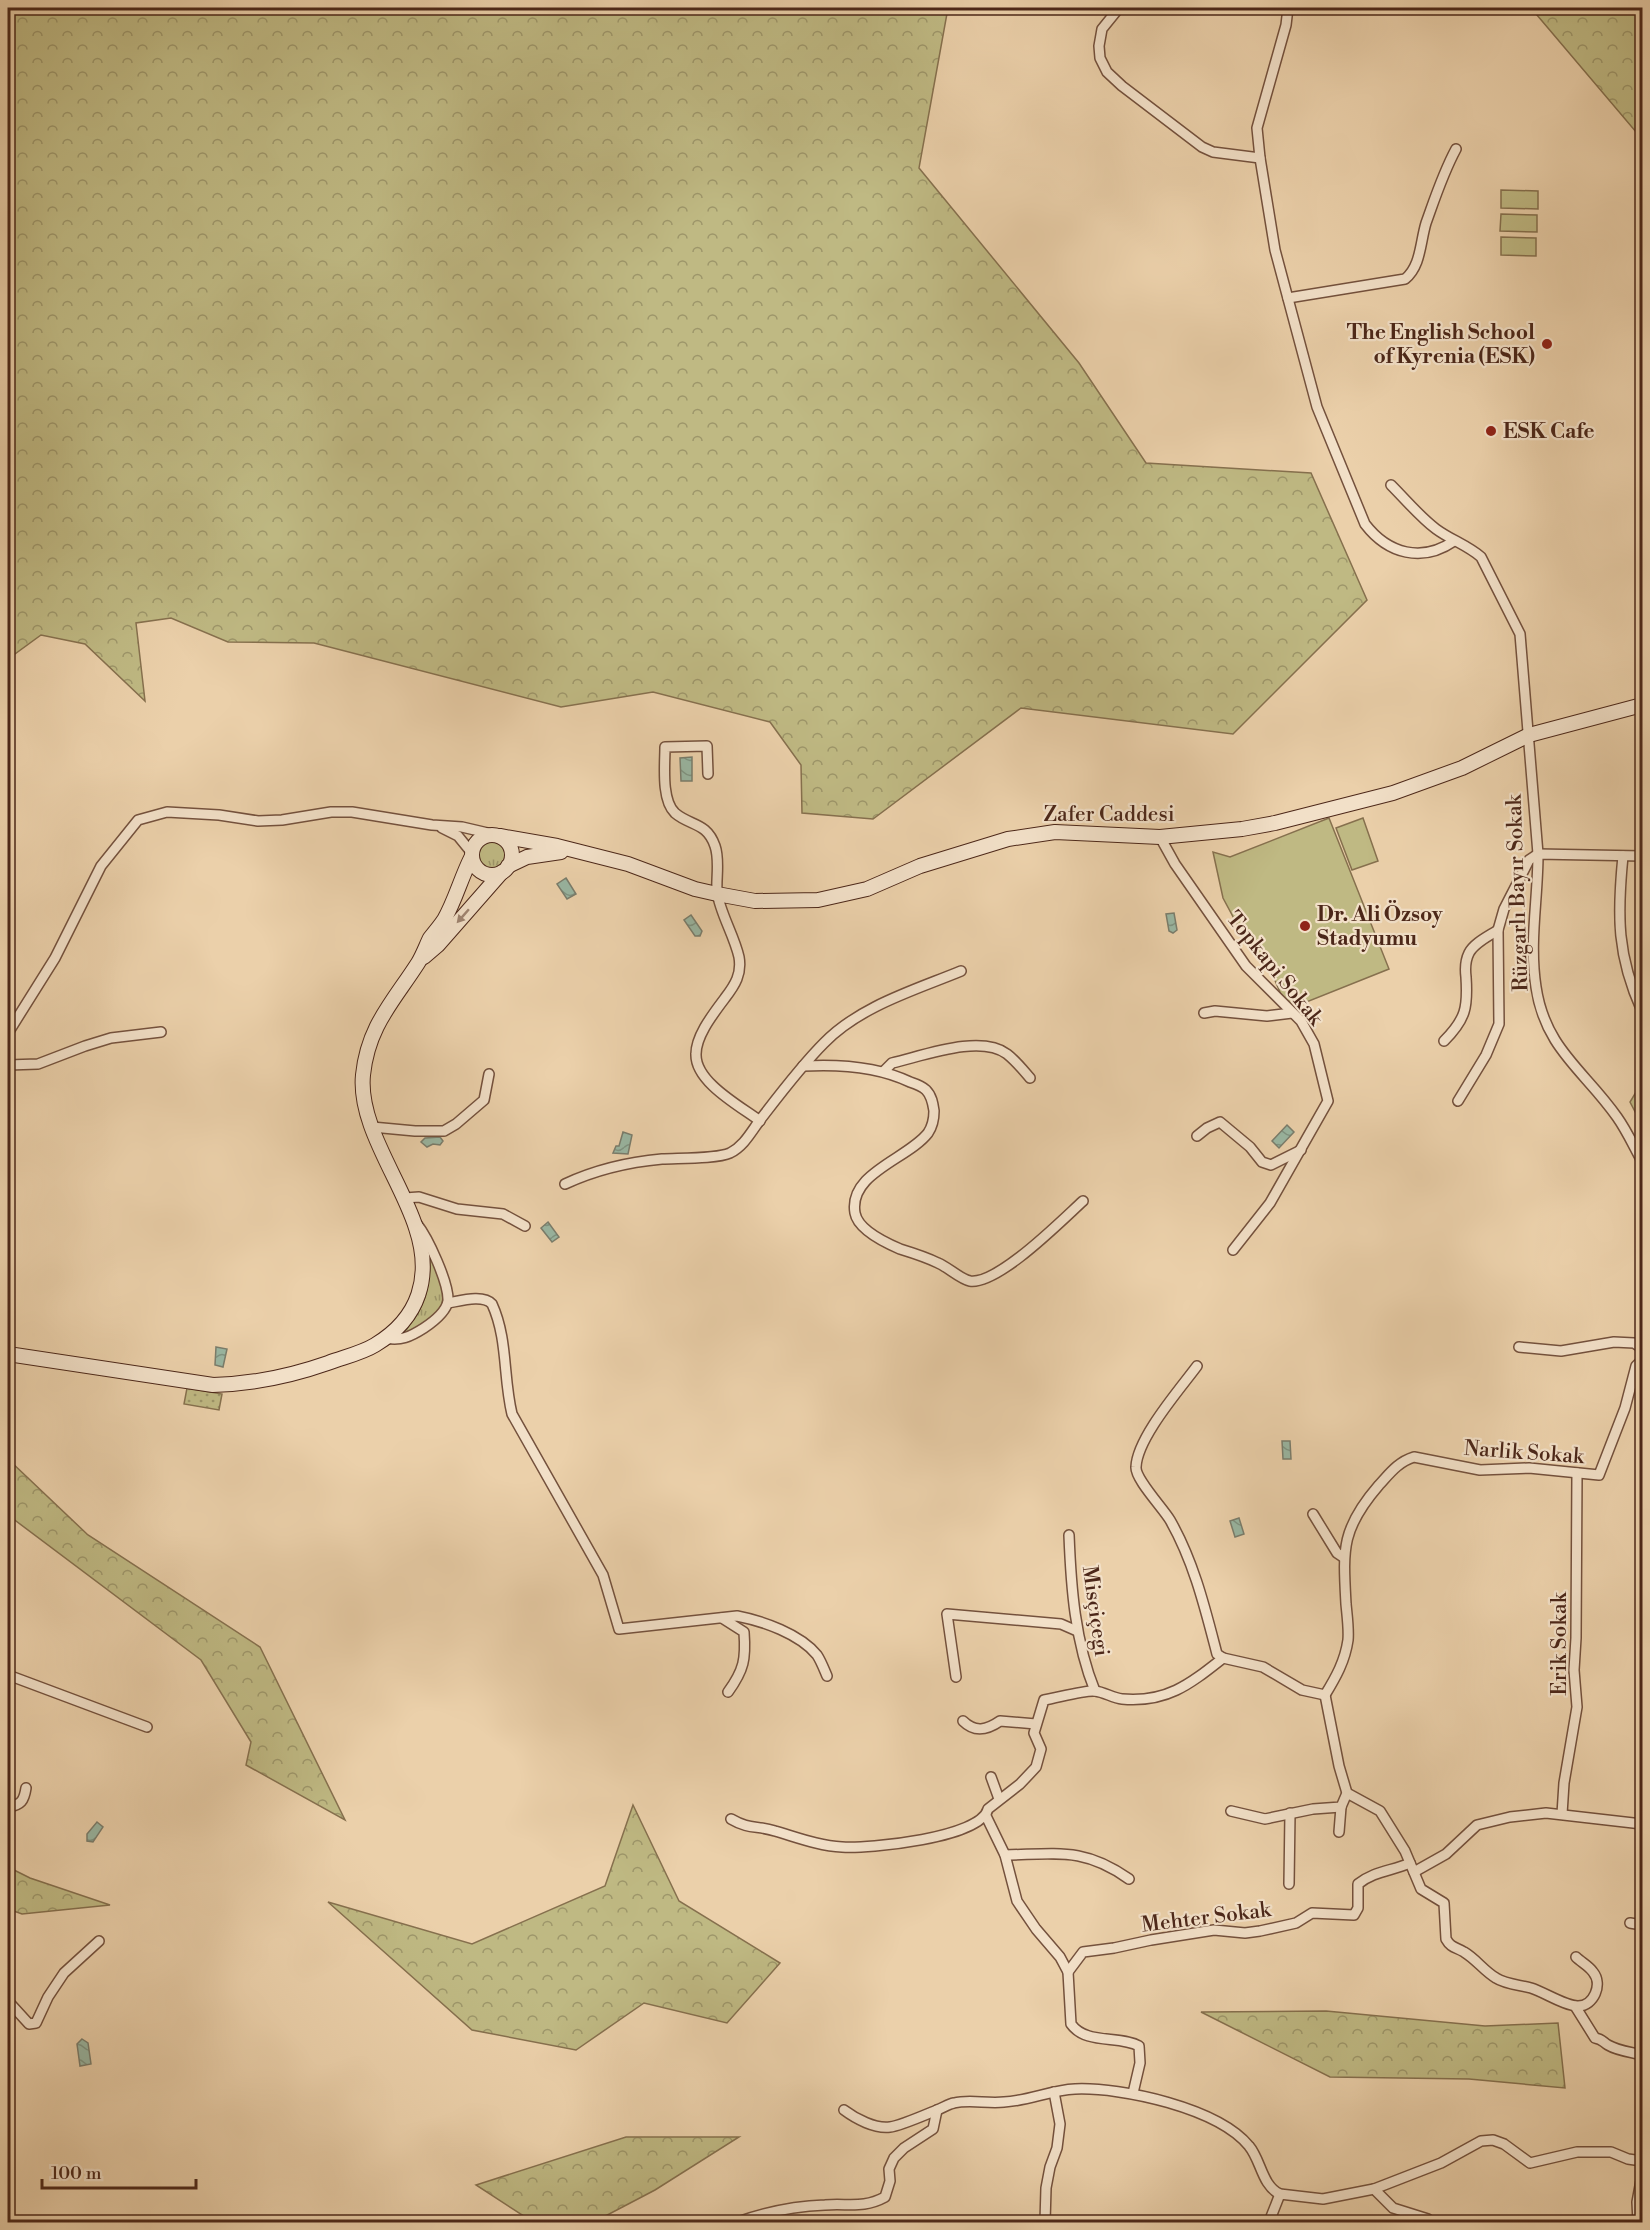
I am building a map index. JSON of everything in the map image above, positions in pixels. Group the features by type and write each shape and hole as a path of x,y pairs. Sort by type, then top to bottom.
{"street":[{"path":"1119,8 1102,29 1099,46 1100,58 1107,72 1202,147 1213,152 1260,158"},
{"path":"1288,8 1286,25 1257,128 1275,250 1317,406 1365,524 1374,536 1391,547 1410,554 1426,554 1442,550 1454,541 1434,528 1391,485"},
{"path":"1288,298 1405,279 1412,274 1425,226 1444,171 1456,149"},
{"name":"Rüzgarlı Bayır Sokak","path":"1454,541 1470,548 1481,557 1520,634 1538,854 1532,921 1533,954 1536,988 1544,1016 1556,1043 1617,1118 1642,1161"},
{"name":"Zafer Caddesi","path":"432,825 462,827 628,864 695,890 754,901 818,900 867,889 920,866 1008,838 1055,832 1160,837 1242,829 1275,823 1393,793 1462,768 1529,735 1642,705"},
{"path":"708,774 707,746 665,747 665,785 668,801 675,813 703,827 715,846 717,894 740,959 740,973 736,984 713,1014 698,1042 695,1055 699,1069 714,1087 760,1121"},
{"path":"8,1033 55,957 101,866 138,820 167,812 219,814 258,821 282,820 331,812 352,812 432,825 458,836 471,855 478,870 484,874 495,875 505,869 512,851 508,842 496,835 484,836 477,840 471,855 445,919 430,940 420,961 382,1014 367,1049 363,1077 363,1101 372,1127 405,1198 423,1255 418,1299 407,1318 374,1346 321,1365 245,1384 213,1385 154,1378 8,1354"},
{"name":"Topkapi Sokak","path":"1160,837 1175,864 1246,966 1301,1021 1314,1044 1328,1101 1270,1203 1233,1250"},
{"name":"Zafer Caddesi","path":"420,961 438,945 505,869 533,855 573,851"},
{"path":"1458,1101 1486,1055 1499,1024 1498,930 1504,909 1529,860 1538,854 1642,856"},
{"path":"1623,856 1620,936 1624,963 1642,1011"},
{"path":"1444,1041 1457,1028 1465,1011 1467,1003 1465,965 1468,955 1473,947 1498,930"},
{"path":"565,1184 604,1170 658,1159 728,1154 742,1145 803,1066 825,1042 855,1018 961,971"},
{"path":"1204,1013 1215,1011 1267,1016 1292,1013"},
{"path":"8,1065 38,1064 111,1038 161,1032"},
{"path":"884,1071 892,1063 968,1046 988,1046 1007,1054 1030,1078"},
{"path":"803,1066 828,1065 884,1071 924,1088 931,1098 934,1118 930,1131 867,1179 858,1191 855,1200 855,1214 861,1226 896,1247 939,1263 968,1281 978,1281 998,1273 1019,1258 1083,1201"},
{"path":"372,1127 444,1131 456,1124 484,1100 489,1074"},
{"path":"1197,1136 1220,1122 1250,1147 1262,1162 1270,1165 1301,1150"},
{"path":"405,1198 419,1197 457,1209 503,1214 525,1226"},
{"path":"385,1338 398,1340 421,1330 438,1318 448,1303 447,1290 426,1235 413,1219"},
{"path":"448,1303 482,1299 492,1304 502,1334 507,1392 512,1414 603,1575 619,1629 722,1617 737,1616 754,1619 781,1630 804,1644 817,1655 827,1676"},
{"path":"1519,1347 1561,1351 1614,1342 1634,1343 1640,1347 1642,1354"},
{"name":"Narlik Sokak","path":"1325,1700 1340,1670 1348,1639 1343,1557 1347,1536 1353,1520 1396,1466 1414,1457 1480,1470 1529,1468 1599,1475 1625,1408 1636,1366 1642,1360"},
{"path":"1197,1366 1150,1432 1138,1458 1136,1475 1167,1514 1185,1547 1213,1633 1217,1654 1223,1658 1263,1667 1302,1690 1325,1700 1347,1793 1341,1807 1340,1832"},
{"name":"Erik Sokak","path":"1563,1814 1564,1782 1576,1707 1574,1670 1577,1473"},
{"path":"1312,1514 1337,1552 1343,1557"},
{"name":"Misçiçegi","path":"1069,1535 1077,1631 1088,1674 1095,1691"},
{"path":"956,1677 947,1614 1061,1624 1077,1631"},
{"path":"722,1617 744,1632 745,1660 741,1675 728,1692"},
{"path":"731,1818 743,1826 774,1830 784,1835 840,1847 932,1838 963,1830 978,1823 986,1816 988,1809 1020,1784 1036,1767 1041,1749 1034,1733 1044,1700 1095,1691 1120,1699 1150,1699 1187,1686 1223,1658"},
{"path":"8,1675 147,1727"},
{"path":"963,1721 976,1730 989,1729 1000,1721 1036,1724"},
{"path":"991,1777 999,1799"},
{"path":"8,1807 19,1805 24,1799 26,1788"},
{"path":"1347,1793 1380,1811 1405,1851 1421,1889 1444,1903 1446,1939 1453,1948 1463,1951 1496,1979 1533,1989 1575,2006 1583,2005 1592,2000 1597,1981 1592,1970 1576,1957"},
{"path":"1231,1811 1265,1819 1290,1813 1341,1807"},
{"path":"1289,1884 1290,1813"},
{"path":"1412,1868 1446,1854 1477,1825 1510,1817 1546,1813 1642,1824"},
{"path":"986,1816 1005,1855 1017,1901 1036,1929 1060,1957 1068,1972 1071,2019 1075,2028 1096,2037 1139,2046 1140,2063 1133,2093"},
{"path":"1005,1855 1044,1853 1082,1856 1112,1867 1129,1879"},
{"name":"Mehter Sokak","path":"1068,1972 1083,1952 1214,1930 1260,1932 1296,1923 1312,1913 1354,1915 1358,1908 1358,1884 1376,1873 1412,1868"},
{"path":"1630,1923 1642,1925"},
{"path":"8,2001 29,2024 36,2023 64,1973 99,1941"},
{"path":"1575,2006 1595,2038 1623,2051 1642,2055"},
{"path":"844,2110 854,2118 890,2127 955,2103 1004,2102 1053,2092 1083,2089 1133,2093 1185,2109 1212,2120 1237,2135 1253,2151 1275,2192 1323,2199 1374,2190 1441,2163 1481,2141 1493,2140 1504,2144 1530,2163 1577,2152 1611,2152 1628,2159 1642,2161"},
{"path":"1046,2223 1046,2188 1057,2148 1060,2124 1053,2092"},
{"path":"738,2223 779,2210 825,2205 859,2205 873,2203 885,2197 894,2158 904,2148 933,2128 937,2110"},
{"path":"1638,2223 1637,2202 1642,2175"},
{"path":"1374,2190 1393,2208 1428,2218 1430,2223"},
{"path":"1269,2223 1281,2194"}],"green space":[{"path":"8,8 948,8 919,168 1079,363 1146,463 1311,473 1367,600 1233,734 1021,708 873,819 802,813 801,765 770,722 653,692 561,707 314,643 228,642 171,618 136,623 145,701 85,644 41,635 8,659"},
{"path":"1531,8 1642,8 1642,139"},
{"path":"1501,190 1538,191 1538,209 1501,208"},
{"path":"1501,214 1537,215 1537,232 1500,231"},
{"path":"1501,237 1536,238 1536,256 1501,255"},
{"name":"Dr. Ali Özsoy Stadyumu","path":"1329,818 1389,969 1294,1007 1284,1002 1267,961 1253,954 1223,898 1213,852 1230,857"},
{"path":"1363,818 1378,861 1352,870 1336,828"},
{"path":"492,838 503,843 508,854 503,865 492,870 481,865 476,854 481,843"},
{"path":"1642,1082 1642,1125 1630,1102"},
{"path":"429,1253 441,1283 442,1305 429,1322 399,1336 415,1318 424,1298 429,1277"},
{"path":"187,1388 222,1394 219,1410 184,1404"},
{"path":"8,1459 88,1535 260,1647 345,1820 246,1765 251,1742 201,1660 8,1515"},
{"path":"633,1805 679,1901 780,1963 727,2023 644,2003 576,2050 472,2030 328,1902 472,1944 605,1886"},
{"path":"8,1867 30,1878 110,1905 22,1914 8,1909"},
{"path":"1326,2011 1485,2026 1558,2023 1565,2088 1469,2079 1330,2077 1201,2012"},
{"path":"626,2137 739,2137 655,2190 594,2222 533,2222 476,2185"}],"water":[{"path":"692,757 692,781 681,781 680,758"},
{"path":"566,878 576,894 567,899 557,884"},
{"path":"1174,913 1177,930 1173,933 1169,931 1166,914"},
{"path":"691,915 702,931 700,936 695,936 684,920"},
{"path":"1287,1125 1294,1132 1279,1148 1272,1141"},
{"path":"623,1132 632,1135 628,1154 613,1153 616,1146 619,1146"},
{"path":"440,1137 443,1141 440,1145 433,1144 427,1147 421,1142 425,1138"},
{"path":"548,1222 559,1237 552,1242 541,1228"},
{"path":"216,1347 227,1349 223,1367 215,1365"},
{"path":"1282,1441 1290,1441 1291,1459 1283,1459"},
{"path":"1239,1518 1244,1534 1235,1537 1230,1521"},
{"path":"97,1822 103,1827 93,1842 87,1841 87,1834"},
{"path":"82,2039 88,2043 91,2064 80,2066 77,2044"}],"place":[{"name":"The English School of Kyrenia (ESK)","path":"1547,344"},
{"name":"ESK Cafe","path":"1491,431"},
{"name":"Dr. Ali Özsoy Stadyumu","path":"1305,926"}]}
